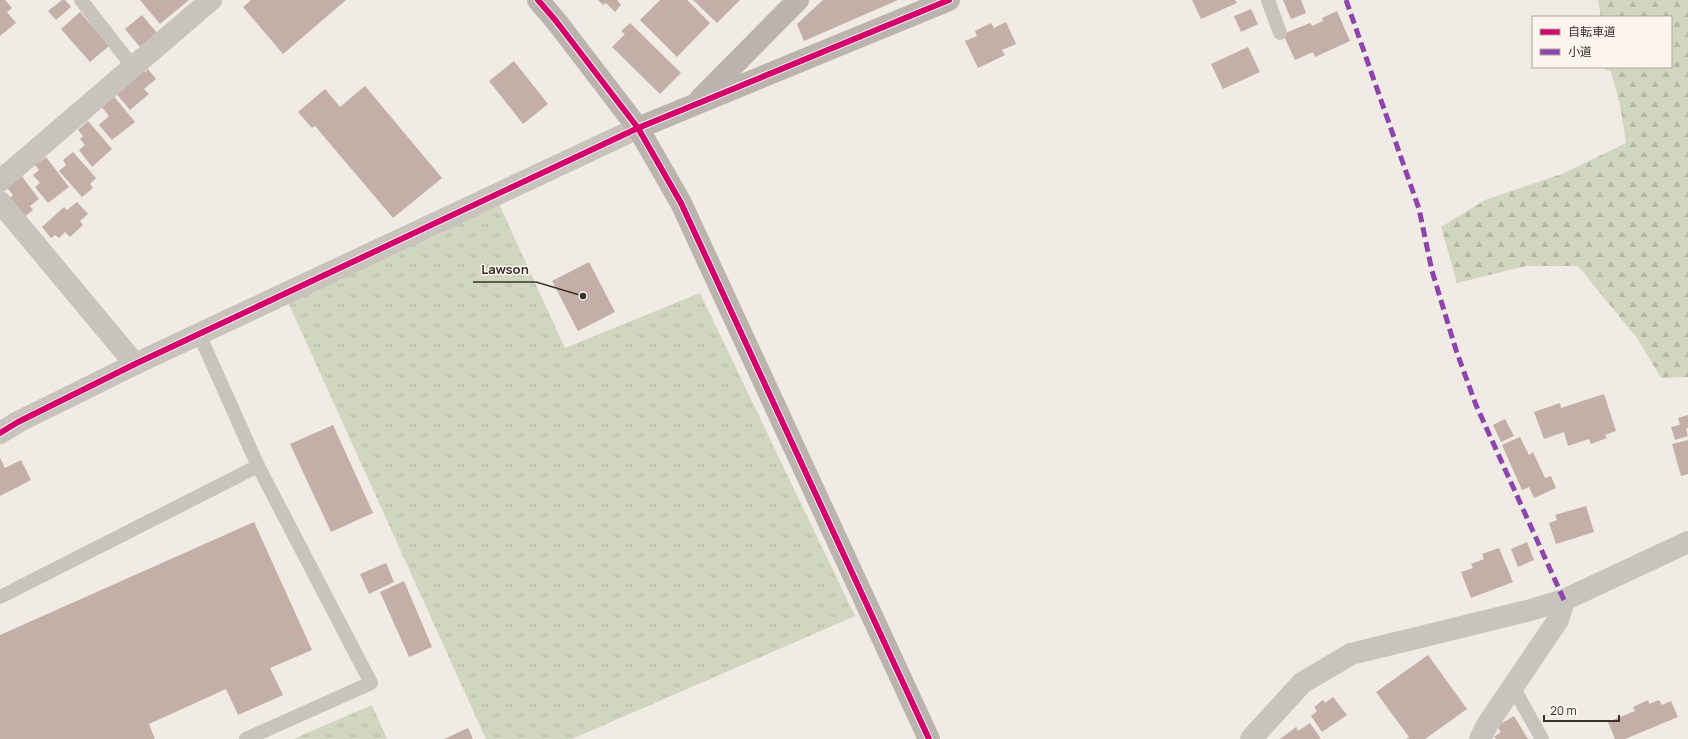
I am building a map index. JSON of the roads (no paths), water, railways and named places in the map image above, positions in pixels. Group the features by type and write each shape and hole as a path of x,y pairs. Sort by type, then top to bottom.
{"street":[{"path":"0,181 211,0"},
{"path":"538,0 638,128 681,203 929,739"},
{"path":"694,104 798,0"},
{"path":"0,433 18,422 135,364 638,128 949,0"},
{"path":"0,202 135,364"},
{"path":"1251,739 1302,683 1351,654 1527,611 1564,600 1688,542"},
{"path":"1480,739 1488,724 1558,620 1564,600"}],"lane":[{"path":"81,0 133,66"},
{"path":"1268,0 1280,33"},
{"path":"199,334 258,466 371,683 246,739"},
{"path":"0,597 258,466"},
{"path":"1513,687 1542,739"}],"place":[{"name":"Lawson","path":"583,296"}]}
